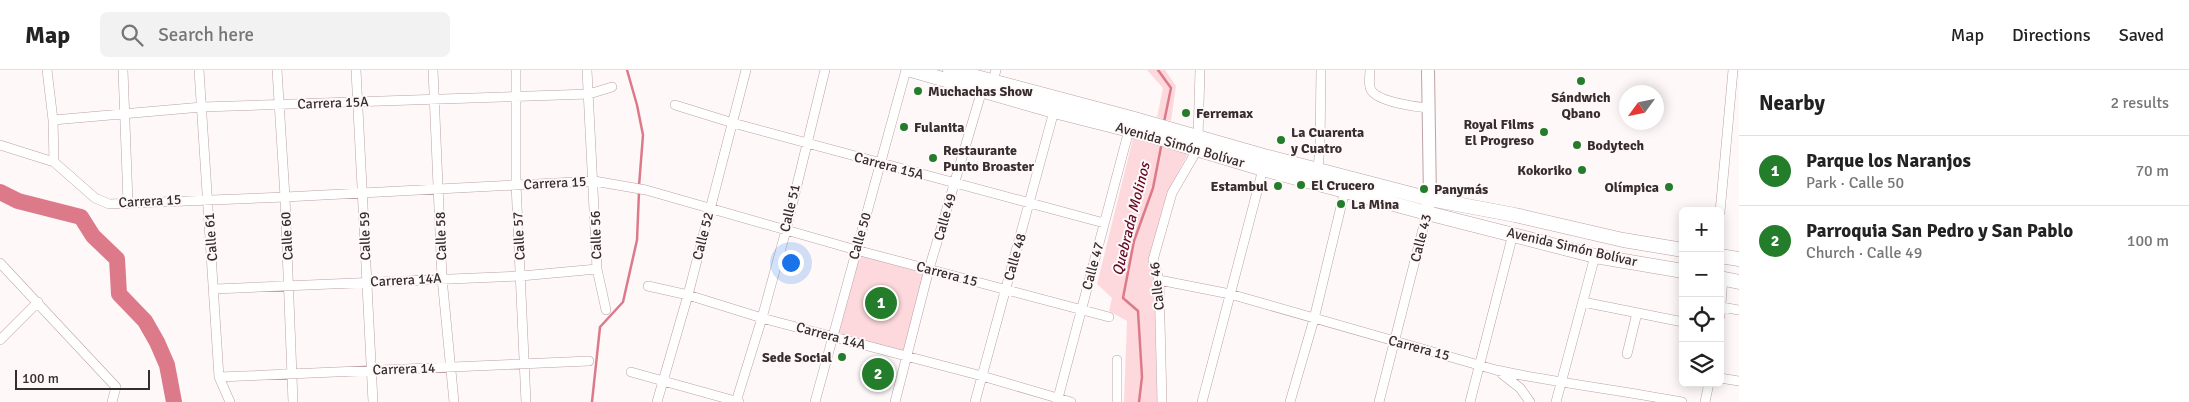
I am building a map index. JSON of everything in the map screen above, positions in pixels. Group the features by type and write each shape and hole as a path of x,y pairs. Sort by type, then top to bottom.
{"main road":[{"name":"Avenida Simón Bolívar","path":"911,70 991,80 1054,111 1130,130 1150,129"},
{"name":"Avenida Simón Bolívar","path":"950,70 991,80 1198,144 1263,169 1595,256 1679,270"},
{"name":"Avenida Simón Bolívar","path":"1198,144 1318,169 1430,199 1515,214 1623,240 1679,249"},
{"path":"1345,190 1430,199"},
{"path":"1724,257 1739,259"},
{"path":"1724,278 1739,282"}],"street":[{"path":"47,70 53,120 54,162"},
{"path":"123,70 128,202"},
{"name":"Calle 61","path":"199,70 220,378 230,402"},
{"name":"Calle 60","path":"277,70 285,197 292,402"},
{"name":"Calle 59","path":"356,70 373,402"},
{"name":"Calle 58","path":"433,70 436,100 442,278 454,402"},
{"name":"Calle 57","path":"516,70 516,184 526,402"},
{"name":"Calle 56","path":"587,70 597,268 606,310"},
{"name":"Calle 52","path":"657,402 688,295 746,70"},
{"name":"Calle 51","path":"737,402 786,230 805,143 825,70"},
{"name":"Calle 50","path":"815,402 906,70"},
{"path":"1318,169 1322,70"},
{"path":"1370,70 1370,88 1374,93 1400,104 1428,108"},
{"name":"Calle 43","path":"1379,402 1430,199 1428,70"},
{"path":"1720,207 1733,70"},
{"name":"Calle 46","path":"1162,402 1159,280 1153,260 1172,193 1198,144 1200,72"},
{"name":"Calle 49","path":"895,402 955,183 991,80"},
{"name":"Carrera 15A","path":"53,120 126,112 202,107 589,94 612,87"},
{"name":"Carrera 15A","path":"675,105 880,164 1104,223"},
{"name":"Calle 48","path":"975,402 1031,203 1054,111"},
{"name":"Calle 47","path":"1057,400 1130,130"},
{"name":"Carrera 15","path":"0,145 54,162 95,198 109,204 594,181 631,189 646,190 709,210 1109,317"},
{"path":"1202,402 1263,169"},
{"path":"1290,402 1314,319 1345,190"},
{"path":"1470,402 1513,234"},
{"path":"1556,402 1595,256"},
{"path":"0,263 116,387 112,402"},
{"name":"Carrera 14A","path":"215,289 521,276 597,268"},
{"name":"Carrera 15","path":"1159,280 1230,294 1496,370 1682,402"},
{"name":"Carrera 14A","path":"648,286 688,295 762,318 982,376 1057,400 1071,402"},
{"path":"0,340 38,302"},
{"path":"1582,302 1679,321"},
{"path":"1724,311 1739,310"},
{"path":"1627,354 1637,313"},
{"path":"1117,360 1117,402"},
{"name":"Carrera 14","path":"220,378 590,361"},
{"path":"1496,370 1511,379 1530,402"},
{"path":"631,372 737,402"},
{"path":"1724,379 1739,381"},
{"path":"1705,402 1708,387"}],"shaded area":[{"path":"1147,70 1165,70 1176,86 1171,121 1157,117 1163,88"},
{"path":"1133,138 1191,148 1168,191 1148,260 1154,281 1157,402 1124,402 1127,321 1109,311 1112,298 1097,284"},
{"path":"856,250 929,269 908,357 832,336"}],"waterway":[{"path":"627,70 643,135 639,186"},
{"name":"Quebrada Molinos","path":"1158,70 1171,88 1164,122"},
{"name":"Quebrada Molinos","path":"1139,402 1142,377 1138,311 1123,298 1134,241 1153,188 1162,142"},
{"path":"0,192 18,201 81,217 93,236 117,259 119,294 145,321 157,342 167,365 174,402"},
{"path":"592,402 600,327 623,302 637,240 639,192"}],"place":[{"name":"Sándwich Qbano","path":"1581,81"},
{"name":"Muchachas Show","path":"918,91"},
{"name":"Ferremax","path":"1186,113"},
{"name":"Fulanita","path":"904,127"},
{"name":"Royal Films El Progreso","path":"1544,132"},
{"name":"La Cuarenta y Cuatro","path":"1281,140"},
{"name":"Bodytech","path":"1577,145"},
{"name":"Restaurante Punto Broaster","path":"933,158"},
{"name":"Kokoriko","path":"1582,170"},
{"name":"El Crucero","path":"1301,185"},
{"name":"Estambul","path":"1278,186"},
{"name":"Olímpica","path":"1669,187"},
{"name":"Panymás","path":"1424,189"},
{"name":"La Mina","path":"1341,204"},
{"name":"Parque los Naranjos","path":"881,303"},
{"name":"Sede Social","path":"842,357"},
{"name":"Parroquia San Pedro y San Pablo","path":"878,374"}]}
